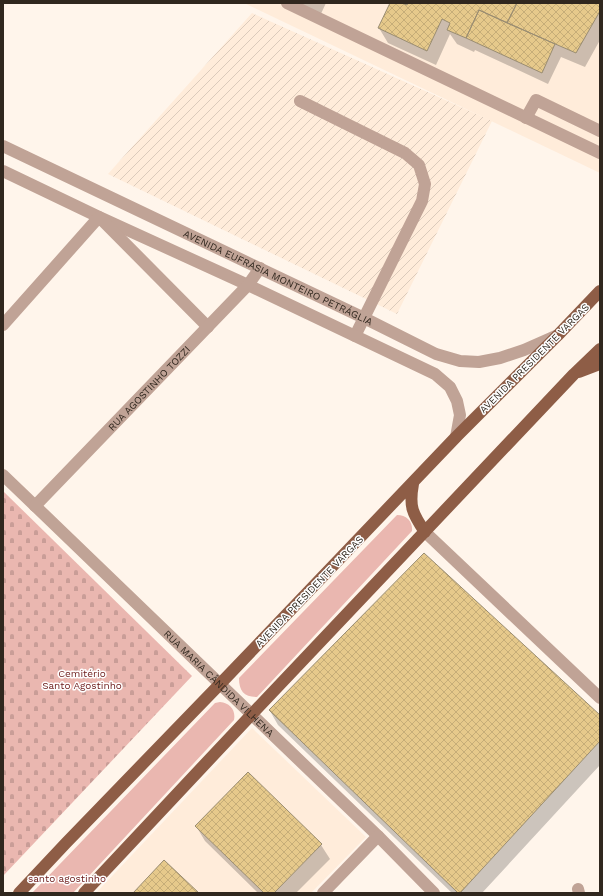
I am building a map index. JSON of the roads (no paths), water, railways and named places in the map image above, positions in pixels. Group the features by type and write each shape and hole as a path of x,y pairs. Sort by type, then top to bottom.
{"main road":[{"name":"AVENIDA PRESIDENTE VARGAS","path":"19,893 413,484 456,437 600,291"},
{"path":"84,893 574,374 600,349"},
{"path":"574,374 600,364"},
{"path":"413,484 411,496 412,508 416,519 425,532"}],"street":[{"path":"287,3 600,154"},
{"path":"526,118 536,100 600,131"},
{"path":"300,101 405,153 419,165 425,184 422,201 354,336"},
{"name":"AVENIDA EUFRÁSIA MONTEIRO PETRÁGLIA","path":"3,146 260,268 436,354 460,361 479,362 500,358 524,350 559,334"},
{"name":"AVENIDA EUFRÁSIA MONTEIRO PETRÁGLIA","path":"3,171 435,374 450,387 457,401 460,415 456,437"},
{"path":"3,325 99,217 208,327"},
{"name":"RUA AGOSTINHO TOZZI","path":"35,506 248,285 260,268"},
{"name":"RUA MARIA CÂNDIDA VILHENA","path":"3,475 378,836 434,893"},
{"path":"425,532 600,698"},
{"path":"323,893 378,836"}],"park label":[{"name":"Cemitério Santo Agostinho","path":"82,678"},
{"name":"santo agostinho","path":"67,878"}]}
